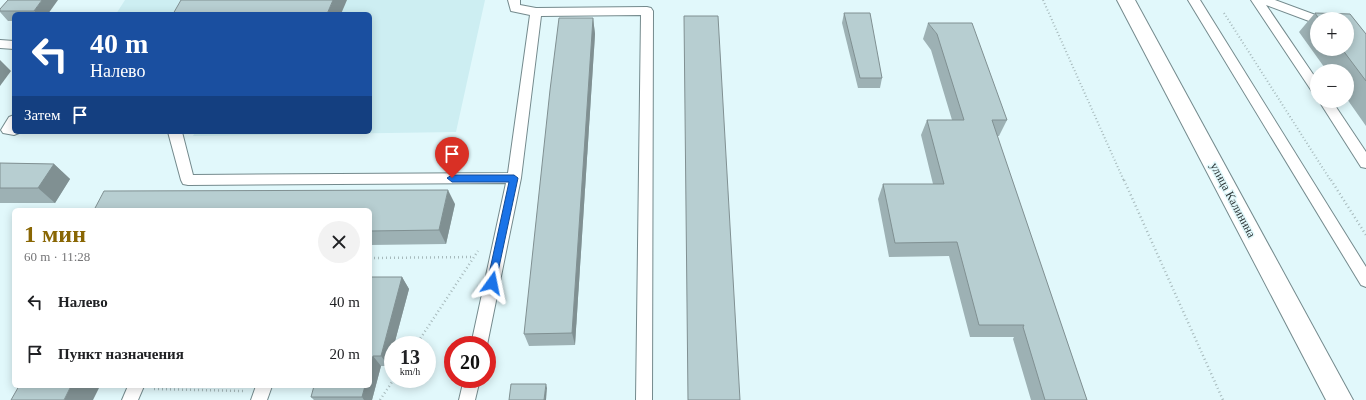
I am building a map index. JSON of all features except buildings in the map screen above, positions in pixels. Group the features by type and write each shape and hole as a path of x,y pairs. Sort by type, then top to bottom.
{"street":[{"name":"улица Калинина","path":"1126,0 1340,400"}],"lane":[{"path":"514,0 514,8 536,12 647,11 644,400"},
{"path":"1194,0 1366,280"},
{"path":"1257,0 1310,80"},
{"path":"1264,0 1310,17"},
{"path":"481,336 514,178 536,12"},
{"path":"0,44 12,45"},
{"path":"1329,108 1366,163"},
{"path":"12,123 8,130 12,130"},
{"path":"176,134 188,180 514,178"},
{"path":"467,400 470,388"}],"path":[{"path":"1043,0 1223,400"},
{"path":"1220,7 1366,235"},
{"path":"422,336 479,250"},
{"path":"372,258 474,257"},
{"path":"380,400 388,388"},
{"path":"134,392 262,392"}],"shaded area":[{"path":"125,0 485,0 456,132 372,133 372,12 117,12"},
{"path":"194,134 324,134 193,136"}],"route":[{"path":"452,178 514,178 492,283"}]}
